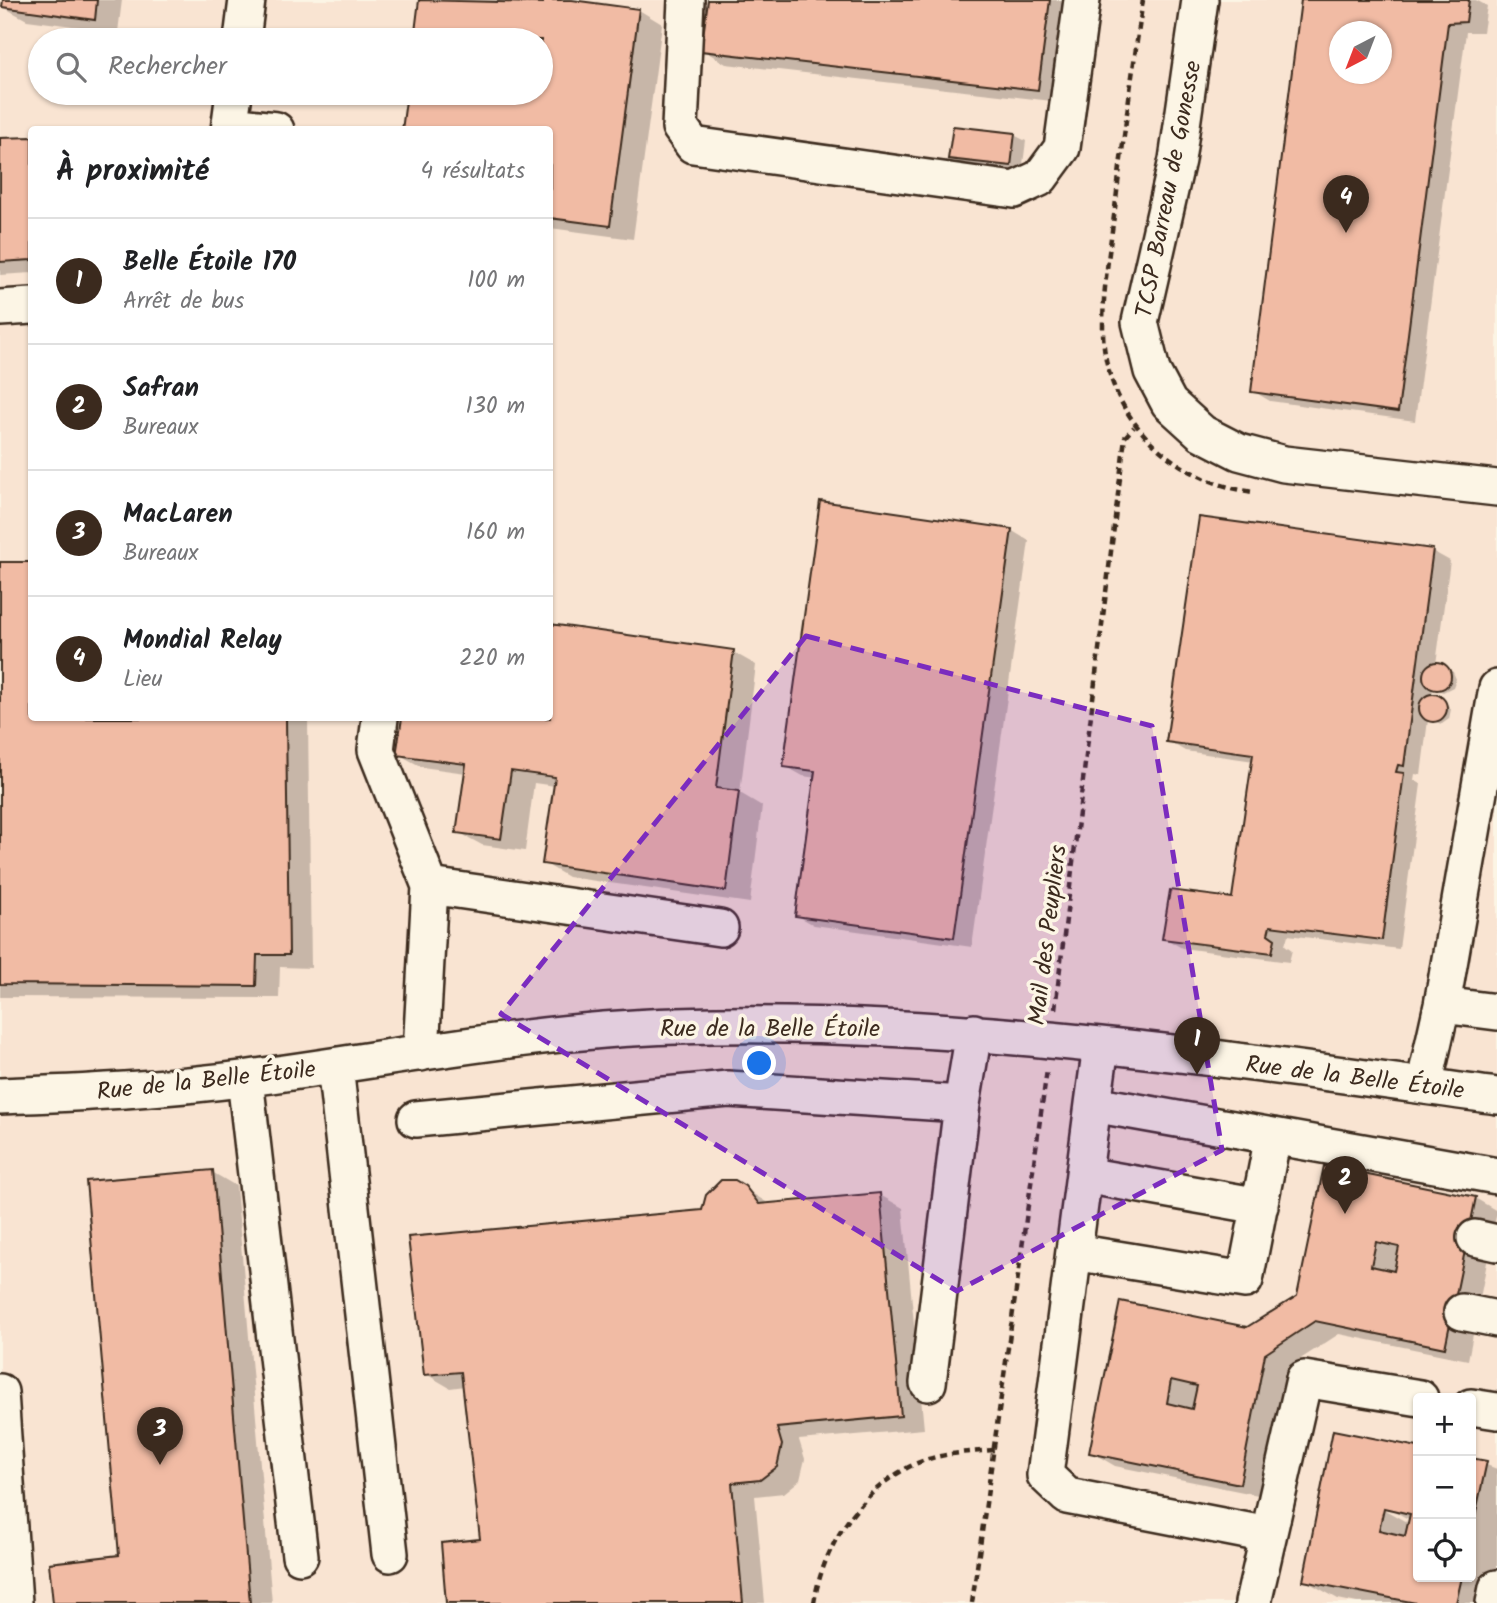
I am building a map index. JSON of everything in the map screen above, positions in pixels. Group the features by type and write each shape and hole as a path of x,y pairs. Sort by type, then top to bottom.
{"street":[{"path":"244,28 247,0"},
{"path":"686,0 680,127 693,145 1014,190 1041,178 1062,148 1082,0"},
{"name":"TCSP Barreau de Gonesse","path":"1200,0 1177,160 1140,322 1152,371 1169,403 1202,433 1239,452 1284,464 1497,488"},
{"path":"231,116 263,126"},
{"path":"0,308 28,306"},
{"path":"1424,1086 1442,1005 1497,688"},
{"path":"380,721 376,750 430,886 421,1053"},
{"path":"430,886 720,928"},
{"path":"1442,1005 1497,1012"},
{"name":"Rue de la Belle Étoile","path":"0,1096 106,1092 245,1079 551,1036 672,1026 797,1023 974,1032 1497,1096"},
{"path":"928,1383 962,1104 974,1032"},
{"path":"1101,1046 1045,1475 1067,1496 1268,1535"},
{"path":"335,1066 390,1554"},
{"path":"245,1079 300,1556"},
{"path":"416,1119 728,1089 962,1104"},
{"path":"1093,1104 1497,1176"},
{"path":"1074,1252 1245,1280 1273,1136"},
{"path":"1084,1175 1260,1206"},
{"path":"1462,1312 1497,1319"},
{"path":"1253,1603 1304,1379 1413,1397"},
{"path":"0,1392 14,1603"},
{"path":"1476,1408 1497,1411"},
{"path":"1494,1603 1497,1588"}],"path":[{"path":"1143,0 1103,328 1107,366 1135,427 1149,443 1183,468 1230,489 1263,494"},
{"name":"Mail des Peupliers","path":"972,1603 1051,1041 1125,437 1135,427"},
{"path":"814,1603 817,1581 834,1542 856,1508 883,1483 916,1463 953,1454 995,1450"}],"highlighted area":[{"path":"806,636 1152,726 1222,1150 957,1291 501,1014"}],"shaded area":[{"path":"0,0 1497,0 1497,1603 0,1603"}],"building":[{"path":"3,0 97,0 95,20 2,7"},
{"path":"419,0 543,3 543,0 572,0 639,9 610,226 553,218 553,126 403,126 405,105 553,105 553,28 416,28"},
{"path":"708,0 1050,0 1038,90 701,51"},
{"path":"1301,0 1469,0 1466,22 1448,23 1398,412 1251,392"},
{"path":"953,126 1015,133 1011,166 948,159"},
{"path":"28,137 28,260 0,262 0,138"},
{"path":"820,501 1012,529 954,938 795,916 815,771 783,767"},
{"path":"1199,517 1433,549 1404,766 1398,765 1396,772 1404,773 1382,940 1270,926 1268,934 1275,939 1272,953 1162,939 1170,890 1232,898 1253,754 1166,742"},
{"path":"0,562 28,562 28,721 286,721 289,955 257,955 256,986 0,984"},
{"path":"553,624 734,650 716,788 739,791 726,891 542,864 555,777 511,771 501,839 456,833 466,764 396,755 402,721 553,721"},
{"path":"1437,662 1447,666 1451,676 1447,686 1437,690 1427,686 1423,676 1427,666"},
{"path":"1433,694 1443,698 1447,708 1443,718 1433,722 1423,718 1419,708 1423,698"},
{"path":"1324,1166 1476,1197 1445,1348 1315,1321 1265,1354 1240,1484 1089,1453 1120,1301 1247,1327 1297,1296","holes":["1376,1242 1399,1247 1394,1271 1371,1266","1171,1380 1197,1386 1192,1409 1167,1403"]},
{"path":"213,1170 250,1603 53,1603 49,1563 119,1555 86,1181"},
{"path":"721,1180 735,1180 745,1186 759,1204 880,1193 901,1416 777,1428 782,1445 777,1467 760,1480 732,1483 743,1603 446,1603 441,1543 480,1539 461,1372 424,1375 408,1237 702,1210 706,1195"},
{"path":"1333,1430 1413,1446 1413,1582 1461,1582 1456,1603 1416,1603 1303,1581","holes":["1384,1508 1410,1514 1405,1536 1379,1530"]},
{"path":"1476,1459 1487,1461 1476,1512"}],"place":[{"name":"Mondial Relay","path":"1346,233"},
{"name":"Belle Étoile 170","path":"1197,1075"},
{"name":"Safran","path":"1345,1214"},
{"name":"MacLaren","path":"160,1465"}]}
